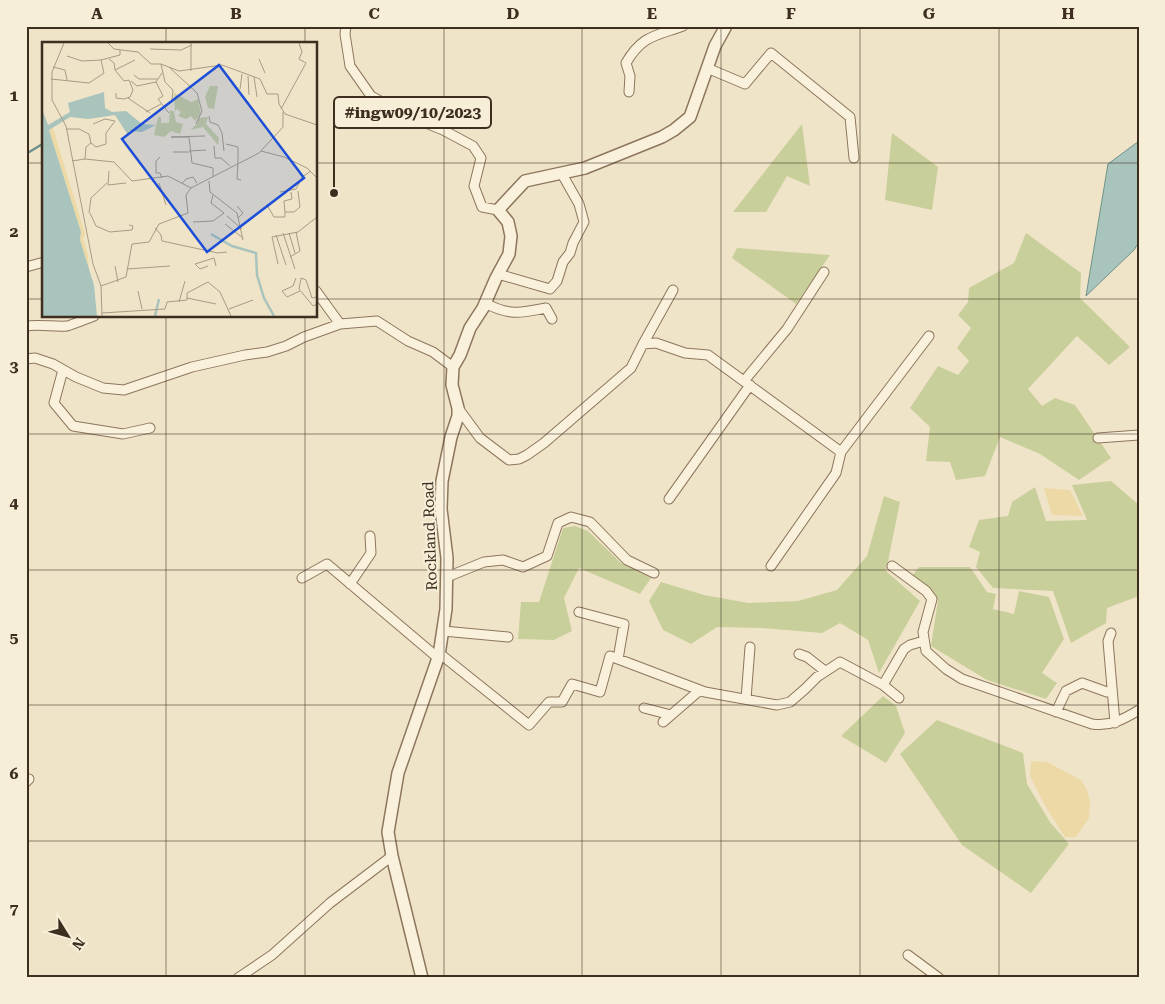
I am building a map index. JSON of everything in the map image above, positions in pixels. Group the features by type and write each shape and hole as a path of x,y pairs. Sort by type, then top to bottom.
{"street":[{"path":"346,26 345,34 350,66 371,96 404,114 443,130 474,146 481,158 474,186 482,207 498,210 525,181 562,174 607,160 674,130 690,117 715,46 726,26"},
{"path":"629,92 630,76 626,62 632,52 650,36 683,26"},
{"path":"707,68 745,84 771,53 850,117 854,158"},
{"path":"498,274 550,289 557,281 563,262 570,253 572,243 584,222 579,204 562,174"},
{"name":"Rockland Road","path":"422,978 392,856 388,832 398,773 438,655 443,631 446,609 447,558 441,509 442,481 451,437 458,416 458,408 452,385 453,367 460,355 470,328 485,303 509,254 511,236 508,222 498,210"},
{"path":"26,267 42,263"},
{"path":"669,499 824,272"},
{"path":"458,408 480,438 509,460 519,459 527,455 544,443 631,368 673,290"},
{"path":"318,294 340,324"},
{"path":"485,303 498,310 520,314 546,308 552,319"},
{"path":"26,326 69,326 87,318"},
{"path":"26,359 35,358 54,364 76,377 103,388 124,390 192,367 245,354 267,352 340,324 377,321 408,341 433,352 453,367"},
{"path":"771,566 836,473 841,452 852,436 929,335 841,452"},
{"path":"643,344 656,343 685,353 708,355 841,452"},
{"path":"63,370 54,402 73,426 123,434 150,428"},
{"path":"1098,438 1139,435"},
{"path":"447,578 484,562 503,560 523,567 546,556 558,523 571,517 590,522 627,560 654,573"},
{"path":"350,584 371,553 370,536"},
{"path":"302,578 327,564 438,655 528,725 549,702 562,702 572,684 600,692 610,656 700,690 777,705 790,702 825,671 840,662 883,686 899,698"},
{"path":"892,566 926,591 932,599 923,632 926,651 946,669 962,679 1100,726 1115,723 1139,710"},
{"path":"580,612 624,624 618,659"},
{"path":"443,631 508,637"},
{"path":"1111,633 1108,641 1115,723"},
{"path":"883,686 904,649 910,645 924,642"},
{"path":"746,699 750,648"},
{"path":"799,654 808,657 825,671"},
{"path":"1056,712 1066,692 1082,683 1112,692"},
{"path":"664,722 700,690"},
{"path":"644,708 671,715"},
{"path":"238,978 272,955 330,903 392,856"},
{"path":"908,955 937,977"}],"green space":[{"path":"802,124 810,186 787,176 766,212 733,212"},
{"path":"892,133 938,167 932,210 885,200"},
{"path":"1026,233 1081,273 1080,298 1130,347 1109,365 1077,336 1028,389 1042,406 1055,398 1075,405 1111,458 1079,480 1040,454 1000,437 985,476 956,480 950,462 926,461 930,427 910,408 938,366 958,375 969,361 957,348 971,328 958,315 968,302 969,288 1014,263"},
{"path":"737,248 830,255 796,304 732,258"},
{"path":"1111,481 1139,505 1139,596 1107,608 1106,623 1071,643 1053,591 993,588 976,567 980,552 969,547 979,520 1008,516 1012,502 1035,487 1046,521 1087,520 1072,485"},
{"path":"884,496 900,502 886,571 920,601 879,673 868,640 840,623 822,633 761,628 717,627 691,644 663,630 649,601 661,582 704,595 748,603 798,601 837,590 867,556"},
{"path":"575,526 588,531 620,562 651,578 640,594 579,568 564,598 572,631 554,640 518,639 521,602 539,602 563,528"},
{"path":"919,567 970,567 987,592 996,594 993,609 1014,614 1019,591 1049,597 1064,639 1042,673 1057,683 1046,699 987,680 931,646 938,600 911,577"},
{"path":"883,696 896,706 905,733 886,763 841,736"},
{"path":"937,720 1023,753 1027,784 1050,822 1069,844 1031,893 962,845 900,754"}],"sand":[{"path":"1044,488 1070,490 1083,516 1052,515"},
{"path":"1031,761 1047,762 1081,780 1087,790 1090,802 1089,818 1076,837 1065,837 1047,809 1030,776"}],"water":[{"path":"1139,141 1139,242 1134,250 1086,296 1108,164"}],"waterway":[{"path":"26,154 42,144"}],"place":[{"name":"#ingw09/10/2023","path":"334,193"}]}
